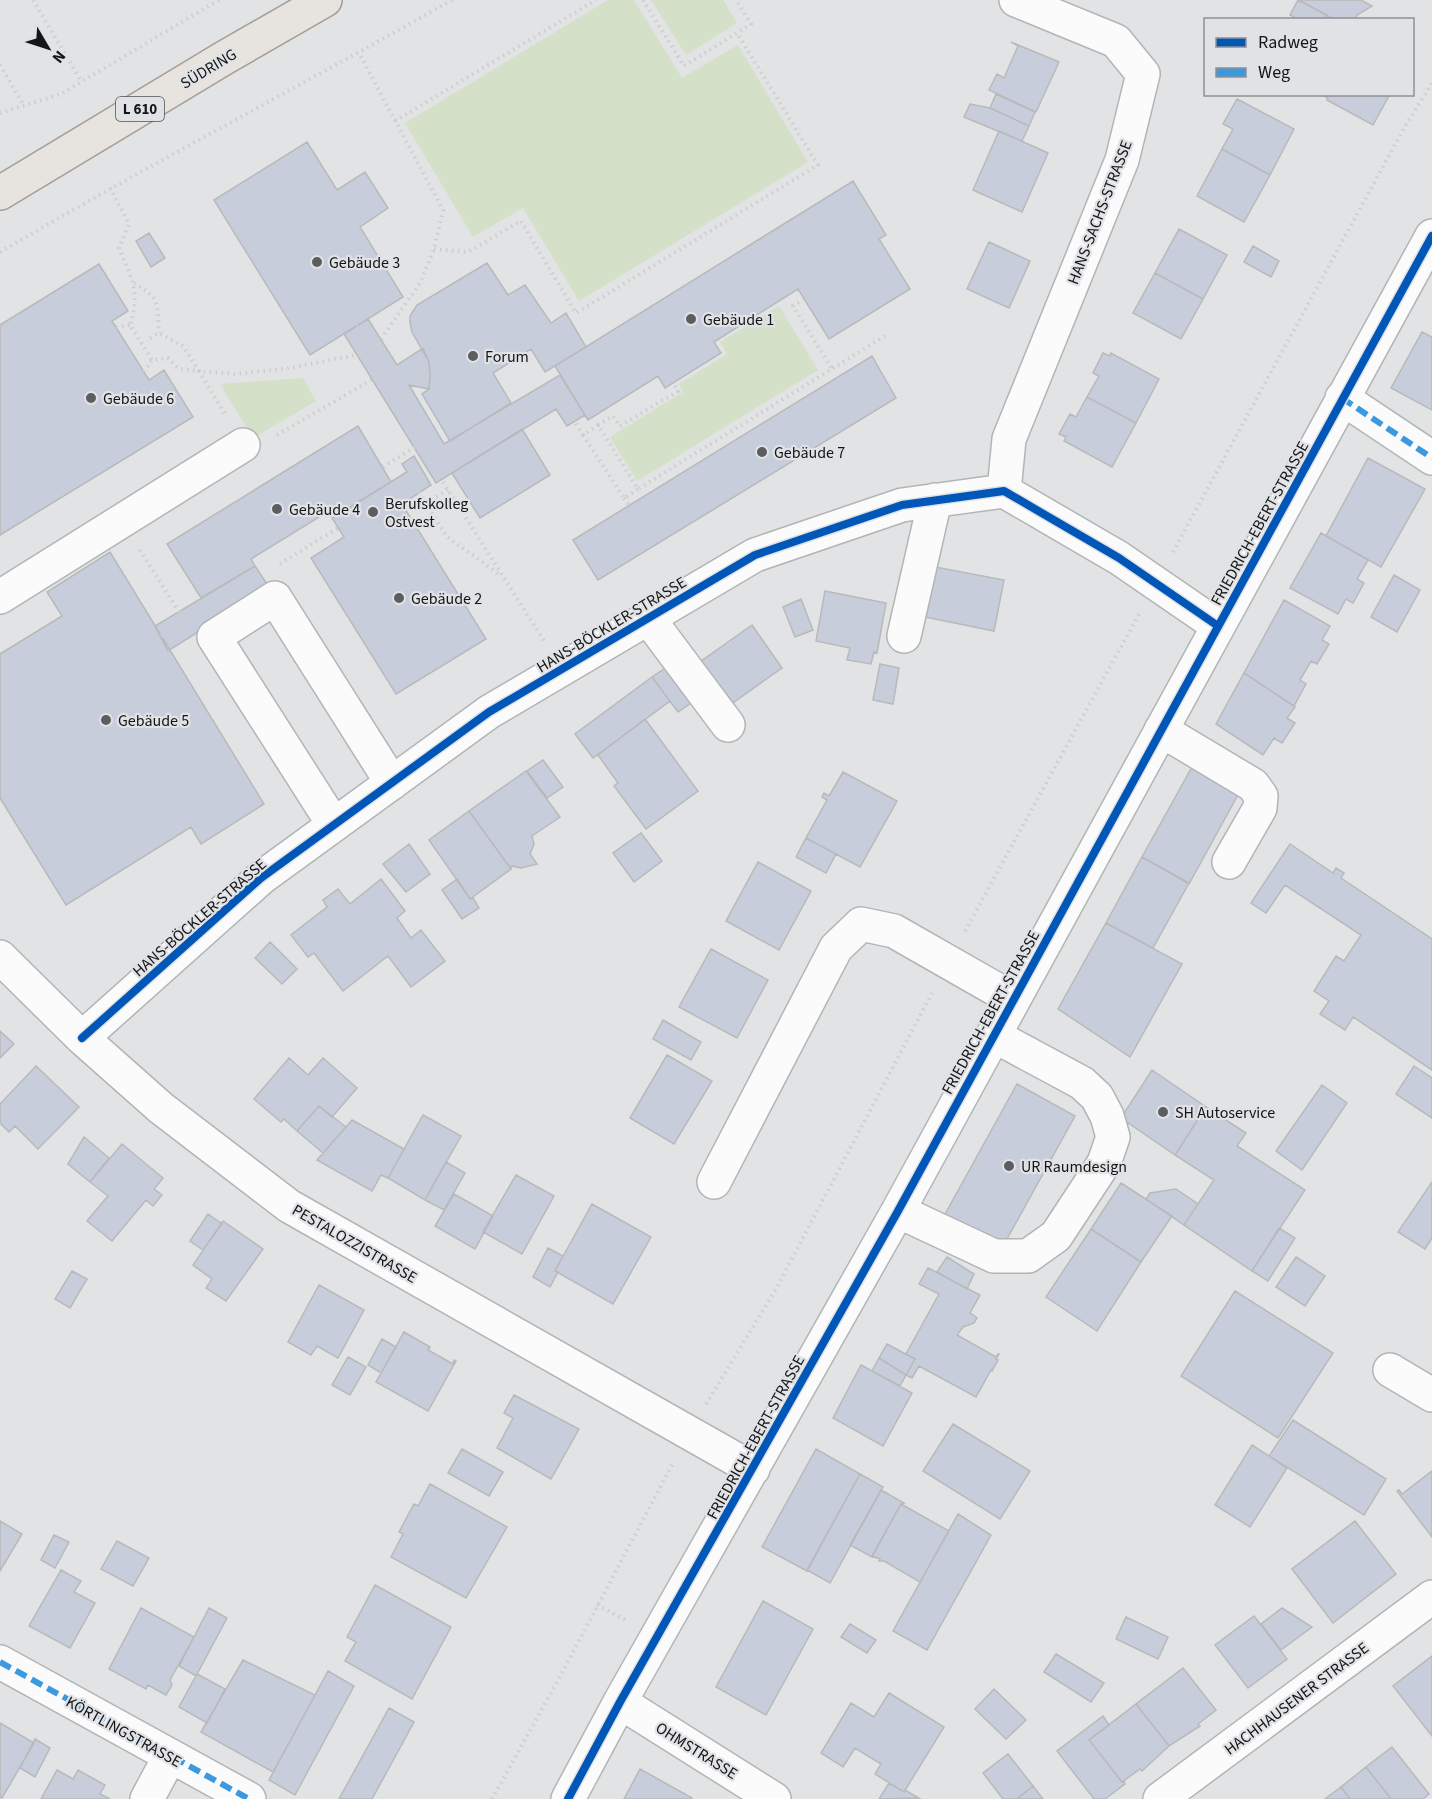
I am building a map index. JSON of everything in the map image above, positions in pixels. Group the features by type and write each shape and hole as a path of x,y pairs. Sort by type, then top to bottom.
{"main road":[{"name":"SÜDRING","path":"0,193 325,0"}],"street":[{"name":"HANS-SACHS-STRASSE","path":"1004,491 1009,439 1122,160 1143,74 1116,41 1016,0"},
{"name":"FRIEDRICH-EBERT-STRASSE","path":"568,1799 620,1702 898,1211 1432,236"},
{"path":"1342,398 1432,459"},
{"path":"0,597 243,445"},
{"name":"HANS-BÖCKLER-STRASSE","path":"82,1038 261,878 489,712 755,555 902,505 1004,491"},
{"path":"1004,491 1119,558 1218,626"},
{"path":"904,636 935,500"},
{"path":"334,825 214,637 275,598 392,783"},
{"path":"648,618 728,725"},
{"path":"1161,730 1253,785 1261,796 1260,807 1229,862"},
{"path":"714,1182 836,948 861,924 894,931 1013,999"},
{"name":"PESTALOZZISTRASSE","path":"0,957 82,1038 161,1108 289,1206 753,1469"},
{"path":"898,1211 994,1256 1028,1257 1056,1236 1104,1163 1113,1137 1107,1116 1097,1097 1082,1083 993,1035"},
{"path":"1390,1370 1432,1395"},
{"name":"HACHHAUSENER STRASSE","path":"1160,1799 1432,1597"},
{"name":"KÖRTLINGSTRASSE","path":"0,1662 249,1799"},
{"name":"OHMSTRASSE","path":"620,1702 774,1799"},
{"path":"147,1799 170,1756"}],"path":[{"path":"33,0 81,81"},
{"path":"0,113 61,94 219,0"},
{"path":"0,252 110,188 452,0"},
{"path":"395,121 596,0"},
{"path":"643,0 684,66 751,24 736,0"},
{"path":"434,249 468,252 521,220 576,314 818,165 737,33"},
{"path":"144,372 152,360 168,358 179,369 235,374 284,369 372,352 420,283 434,249 443,210 359,53"},
{"path":"0,64 24,106"},
{"path":"110,188 129,224 119,248 134,283 136,307 130,325"},
{"path":"134,283 150,292 157,305 159,333"},
{"path":"804,299 793,306 832,369"},
{"path":"116,327 130,325"},
{"path":"130,325 152,360"},
{"path":"357,326 439,461 440,477 562,669"},
{"path":"150,338 159,333"},
{"path":"159,333 183,346 243,445 259,446 385,372 430,375"},
{"path":"624,498 885,336"},
{"path":"583,435 613,416 620,426 678,391 673,383"},
{"path":"439,461 540,401 569,390"},
{"path":"557,393 628,505"},
{"path":"598,425 638,489"},
{"path":"383,467 426,440"},
{"path":"426,503 448,490"},
{"path":"419,492 446,536 503,577"},
{"path":"121,521 185,621"},
{"path":"278,565 338,528"},
{"path":"161,636 193,616"}],"green space":[{"path":"608,0 634,0 682,78 738,45 808,162 579,301 523,208 473,237 405,123"},
{"path":"651,0 723,0 737,23 686,55"},
{"path":"779,306 818,370 637,481 610,437 683,392 679,384 727,354 720,342"},
{"path":"303,378 316,401 253,438 220,384"}],"building":[{"path":"1298,0 1327,15 1326,18 1295,18 1290,15"},
{"path":"1299,0 1361,0 1372,6 1356,18 1331,18"},
{"path":"1011,42 1059,62 1036,112 989,90 997,74 1004,78 1018,46"},
{"path":"996,94 1035,112 1029,126 990,108"},
{"path":"1325,96 1389,96 1373,125"},
{"path":"1237,99 1294,129 1270,175 1222,149 1233,129 1223,124"},
{"path":"970,104 990,108 1029,126 1022,141 964,117"},
{"path":"999,131 1048,153 1022,212 973,190"},
{"name":"Gebäude 3","path":"307,142 337,190 365,172 388,208 360,227 403,297 310,355 214,200"},
{"path":"1222,149 1270,175 1244,222 1197,196"},
{"name":"Gebäude 1","path":"853,181 886,235 879,239 910,289 829,339 798,289 714,342 721,353 665,388 658,376 588,420 555,366"},
{"path":"1179,229 1227,255 1203,299 1155,273"},
{"path":"149,233 165,258 151,267 136,241"},
{"path":"989,242 1030,261 1009,308 967,289"},
{"path":"1253,246 1279,261 1271,277 1244,262"},
{"name":"Forum","path":"487,263 508,295 525,285 551,323 566,313 586,347 545,372 531,349 493,373 511,403 450,441 422,394 429,389 429,362 412,332 410,316 417,305"},
{"name":"Gebäude 6","path":"99,264 128,311 112,321 149,380 164,370 193,417 0,535 0,325"},
{"path":"1155,273 1203,299 1181,339 1133,313"},
{"path":"368,319 397,365 423,348 429,362 429,389 409,385 444,444 560,375 585,415 567,426 556,409 436,483 344,334"},
{"path":"1422,332 1432,337 1432,410 1391,388"},
{"path":"1103,353 1110,356 1111,353 1159,379 1136,423 1087,397 1099,376 1093,373"},
{"name":"Gebäude 7","path":"872,356 896,398 598,580 573,540"},
{"path":"1087,397 1136,423 1112,467 1064,441 1066,437 1059,434 1070,414 1076,417"},
{"name":"Gebäude 4","path":"358,426 391,482 341,513 337,506 251,559 255,566 201,598 167,544"},
{"path":"522,429 550,475 480,518 452,473"},
{"name":"Gebäude 2","path":"414,456 431,485 402,504 486,639 396,694 311,558 344,537 332,518 407,472 402,464"},
{"path":"1368,458 1425,489 1381,567 1326,536"},
{"path":"1321,533 1368,560 1357,579 1364,583 1353,603 1346,599 1338,614 1290,588"},
{"name":"Gebäude 5","path":"110,552 264,804 201,844 191,827 66,905 0,798 0,654 62,616 47,592"},
{"path":"255,566 269,587 168,651 155,626"},
{"path":"935,567 1004,580 994,631 925,617"},
{"path":"1394,575 1420,590 1397,632 1371,617"},
{"path":"825,591 886,603 877,653 874,652 871,664 847,660 850,648 816,641"},
{"path":"801,599 813,630 795,637 783,607"},
{"path":"1284,600 1330,626 1322,640 1329,644 1317,664 1311,661 1300,680 1306,684 1294,706 1244,673"},
{"path":"752,625 782,668 727,707 697,664"},
{"path":"880,664 899,668 893,704 873,700"},
{"path":"670,665 695,700 678,712 652,677"},
{"path":"1244,673 1295,707 1287,718 1295,723 1282,743 1274,738 1263,755 1216,724"},
{"path":"652,677 670,701 593,758 575,734"},
{"path":"645,719 698,791 646,829 614,786 618,783 598,755"},
{"path":"543,760 563,787 547,798 527,771"},
{"path":"1192,767 1239,793 1189,884 1142,857"},
{"path":"526,771 560,817 532,836 534,844 530,854 537,864 521,868 512,866 511,869 469,811"},
{"path":"843,772 897,801 860,867 806,838 827,800 822,797 824,793 829,796"},
{"path":"469,811 511,869 470,899 429,840"},
{"path":"641,833 662,861 634,882 613,853"},
{"path":"806,838 836,854 826,873 796,857"},
{"path":"409,844 430,874 406,892 383,864"},
{"path":"1290,844 1333,873 1336,868 1344,873 1341,878 1432,939 1432,1070 1353,1017 1345,1030 1320,1014 1329,1001 1314,991 1336,956 1344,961 1361,935 1285,885 1266,913 1251,903"},
{"path":"1142,857 1189,883 1153,948 1106,923"},
{"path":"758,862 811,891 779,950 726,921"},
{"path":"381,879 405,911 397,918 411,938 421,930 445,961 411,987 388,956 343,991 314,953 308,957 291,935 327,907 323,900 338,889 350,904"},
{"path":"457,879 479,908 462,919 442,890"},
{"path":"1106,923 1182,964 1130,1057 1058,1009"},
{"path":"270,942 297,969 282,984 255,958"},
{"path":"711,949 768,980 737,1038 679,1007"},
{"path":"663,1020 701,1042 691,1060 653,1039"},
{"path":"0,1031 14,1044 0,1058"},
{"path":"667,1055 712,1081 674,1144 630,1118"},
{"path":"289,1058 308,1075 323,1058 357,1088 332,1117 319,1106 297,1131 284,1119 281,1122 254,1099"},
{"path":"36,1066 79,1107 38,1149 15,1126 9,1132 0,1123 0,1104"},
{"path":"1414,1066 1432,1078 1432,1118 1396,1094"},
{"name":"SH Autoservice","path":"1152,1070 1206,1107 1175,1155 1121,1118"},
{"name":"UR Raumdesign","path":"1017,1084 1075,1116 1002,1248 944,1216"},
{"path":"1322,1085 1347,1103 1302,1170 1276,1151"},
{"path":"319,1106 346,1127 323,1153 297,1131"},
{"path":"1206,1107 1246,1133 1237,1146 1305,1190 1252,1271 1184,1225 1214,1180 1175,1155"},
{"path":"423,1115 461,1136 425,1200 388,1178"},
{"path":"352,1120 404,1149 388,1178 381,1175 372,1191 317,1160"},
{"path":"84,1137 109,1158 90,1182 68,1164"},
{"path":"122,1144 163,1178 154,1189 162,1195 153,1206 146,1200 112,1241 87,1221 108,1196 90,1182"},
{"path":"446,1162 465,1173 444,1210 425,1200"},
{"path":"516,1175 554,1196 522,1254 483,1232"},
{"path":"1432,1182 1432,1238 1425,1249 1398,1232"},
{"path":"1121,1183 1172,1216 1141,1262 1091,1229"},
{"path":"1176,1189 1198,1204 1184,1225 1146,1199 1150,1193"},
{"path":"454,1194 493,1216 475,1249 435,1226"},
{"path":"592,1204 651,1237 613,1304 555,1271"},
{"path":"208,1214 222,1224 203,1250 190,1241"},
{"path":"223,1221 263,1249 226,1301 206,1288 212,1279 193,1265"},
{"path":"1279,1228 1295,1238 1268,1281 1252,1271"},
{"path":"1091,1229 1141,1262 1097,1331 1046,1297"},
{"path":"548,1248 563,1256 550,1287 533,1277"},
{"path":"947,1257 974,1274 967,1289 937,1272"},
{"path":"1296,1257 1325,1276 1305,1306 1276,1287"},
{"path":"928,1268 980,1295 970,1313 977,1318 974,1323 963,1327 957,1335 996,1357 999,1354 996,1359 998,1360 976,1397 919,1366 912,1378 906,1375 915,1359 906,1354 939,1294 919,1284"},
{"path":"72,1271 87,1279 70,1308 55,1299"},
{"path":"319,1285 364,1310 338,1358 317,1346 311,1355 288,1342"},
{"path":"1235,1291 1333,1353 1278,1438 1181,1376"},
{"path":"404,1332 430,1347 428,1350 453,1364 454,1360 456,1361 428,1411 376,1382"},
{"path":"382,1339 396,1347 381,1373 368,1365"},
{"path":"887,1344 915,1359 906,1375 879,1358"},
{"path":"348,1357 366,1367 350,1395 332,1385"},
{"path":"879,1358 906,1375 900,1386 872,1371"},
{"path":"861,1365 912,1393 883,1446 833,1418"},
{"path":"514,1395 579,1429 551,1479 497,1448 513,1418 504,1413"},
{"path":"1293,1420 1386,1479 1364,1515 1269,1456"},
{"path":"953,1424 1030,1471 1000,1519 923,1471"},
{"path":"1252,1445 1287,1468 1250,1527 1215,1505"},
{"path":"462,1449 503,1472 489,1496 448,1473"},
{"path":"816,1449 860,1474 807,1571 762,1547"},
{"path":"1432,1471 1432,1537 1397,1491 1399,1490 1402,1494"},
{"path":"860,1474 883,1487 830,1583 807,1570"},
{"path":"430,1484 507,1527 466,1598 391,1557 403,1534 399,1532 414,1504 418,1506"},
{"path":"881,1490 904,1503 901,1504 872,1557 850,1545"},
{"path":"901,1504 949,1531 920,1582 872,1556"},
{"path":"958,1514 991,1535 927,1650 893,1631"},
{"path":"0,1521 22,1534 0,1571"},
{"path":"1355,1521 1396,1574 1333,1623 1292,1569"},
{"path":"54,1535 69,1542 55,1568 41,1560"},
{"path":"117,1541 149,1558 133,1586 101,1569"},
{"path":"61,1570 81,1581 74,1592 95,1603 70,1648 29,1626"},
{"path":"375,1585 451,1627 412,1699 345,1661 356,1642 347,1637"},
{"path":"763,1601 813,1629 766,1715 716,1687"},
{"path":"141,1608 194,1637 170,1680 172,1685 166,1695 148,1685 146,1689 109,1669"},
{"path":"209,1608 227,1618 196,1676 179,1666"},
{"path":"1282,1608 1312,1627 1281,1650 1261,1624"},
{"path":"1254,1616 1287,1659 1248,1688 1215,1645"},
{"path":"1126,1617 1168,1637 1158,1659 1116,1639"},
{"path":"850,1624 876,1640 867,1653 841,1637"},
{"path":"1056,1654 1104,1683 1091,1702 1044,1672"},
{"path":"1432,1656 1432,1736 1393,1686"},
{"path":"243,1660 315,1695 273,1772 201,1732"},
{"path":"1183,1668 1216,1710 1198,1724 1200,1726 1169,1746 1136,1704"},
{"path":"328,1671 354,1686 295,1795 269,1780"},
{"path":"197,1674 225,1689 207,1723 179,1707"},
{"path":"994,1689 1026,1720 1006,1739 975,1709"},
{"path":"889,1693 944,1727 904,1792 875,1774 881,1764 855,1748 843,1767 821,1753 851,1703 874,1717"},
{"path":"1136,1704 1169,1746 1142,1771 1140,1769 1122,1782 1089,1740"},
{"path":"389,1708 414,1722 372,1799 339,1799"},
{"path":"1103,1716 1109,1725 1089,1740 1125,1784 1105,1799 1094,1799 1057,1751"},
{"path":"0,1723 34,1743 2,1798 0,1797"},
{"path":"35,1739 50,1748 35,1777 20,1768"},
{"path":"1392,1747 1429,1794 1423,1799 1391,1799 1366,1767"},
{"path":"1008,1754 1033,1786 1017,1799 1003,1799 983,1773"},
{"path":"1366,1767 1391,1799 1350,1799 1341,1787"},
{"path":"640,1769 692,1798 692,1799 624,1799"},
{"path":"57,1770 73,1779 78,1770 105,1785 100,1794 110,1799 41,1799"},
{"path":"889,1783 904,1792 905,1790 919,1798 879,1799"},
{"path":"1033,1786 1043,1799 1017,1799"},
{"path":"1341,1787 1350,1799 1325,1799"}],"marked path":[{"path":"1342,398 1432,458"},
{"path":"0,1662 249,1799"}],"cycle path":[{"path":"568,1799 620,1702 898,1211 1432,236"},
{"path":"82,1038 261,878 489,712 755,555 902,505 1004,491 1119,558 1218,626"}],"place":[{"name":"Gebäude 3","path":"317,262"},
{"name":"Gebäude 1","path":"691,319"},
{"name":"Forum","path":"473,356"},
{"name":"Gebäude 6","path":"91,398"},
{"name":"Gebäude 7","path":"762,452"},
{"name":"Gebäude 4","path":"277,509"},
{"name":"Berufskolleg Ostvest","path":"373,512"},
{"name":"Gebäude 2","path":"399,598"},
{"name":"Gebäude 5","path":"106,720"},
{"name":"SH Autoservice","path":"1163,1112"},
{"name":"UR Raumdesign","path":"1009,1166"}]}
